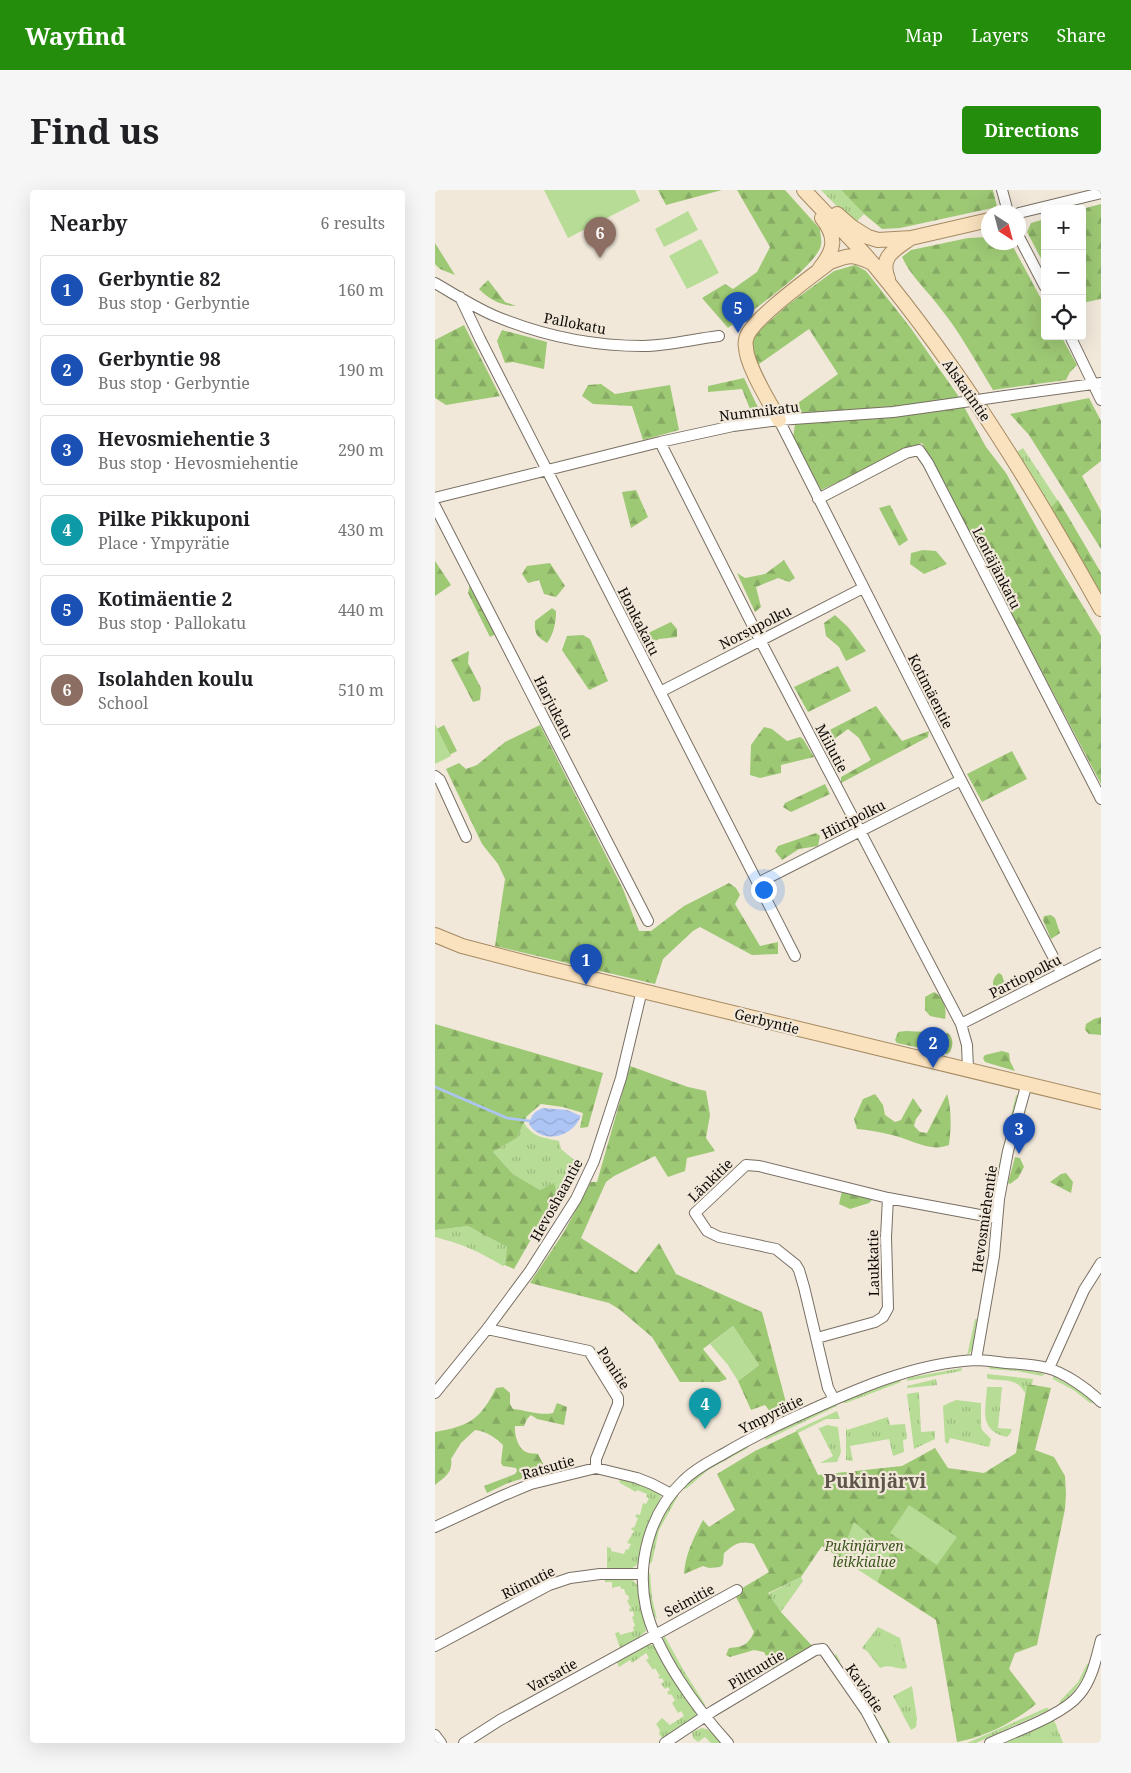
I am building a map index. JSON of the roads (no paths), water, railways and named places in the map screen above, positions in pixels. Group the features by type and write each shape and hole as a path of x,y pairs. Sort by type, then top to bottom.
{"main road":[{"path":"797,190 825,222 834,240 826,261 815,274"},
{"name":"Alskatintie","path":"804,190 891,286 981,408 1067,547 1101,610"},
{"path":"810,190 852,227 868,237 879,240 911,238 981,222"},
{"path":"891,286 884,270 885,263 889,254 911,238"},
{"path":"779,420 750,364 745,349 746,337 765,314 830,262 854,256 873,264"},
{"name":"Gerbyntie","path":"435,935 469,948 1101,1102"}],"street":[{"path":"1002,190 1006,205"},
{"path":"1026,211 1101,193"},
{"path":"1026,250 1041,279"},
{"name":"Pallokatu","path":"435,283 493,315 519,325 558,336 604,344 645,346 719,336"},
{"name":"Honkakatu","path":"460,297 546,470 795,956"},
{"path":"1072,340 1097,384 1101,400"},
{"name":"Nummikatu","path":"435,498 660,442 733,426 779,420 893,412 1097,384"},
{"name":"Kotimäentie","path":"779,420 961,780 1061,972"},
{"name":"Miilutie","path":"660,442 760,640 961,1024 967,1045 968,1069"},
{"name":"Lentäjänkatu","path":"818,500 906,453 919,450 936,478 1101,799"},
{"name":"Harjukatu","path":"435,506 648,921"},
{"name":"Norsupolku","path":"660,692 863,588"},
{"path":"435,776 440,780 466,837"},
{"name":"Hiiripolku","path":"758,883 961,780"},
{"name":"Partiopolku","path":"961,1024 1101,953"},
{"name":"Hevoshaantie","path":"435,1394 531,1271 576,1199 594,1161 621,1078 642,990"},
{"name":"Hevosmiehentie","path":"976,1360 994,1256 996,1218 1008,1151 1027,1083"},
{"name":"Länkitie","path":"834,1399 828,1388 804,1287 796,1265 777,1249 719,1238 707,1231 695,1213 746,1165 759,1166 888,1198 996,1218"},
{"name":"Laukkatie","path":"817,1338 875,1322 883,1317 888,1308 885,1237 888,1198"},
{"path":"1049,1368 1084,1290 1101,1263"},
{"name":"Ponitie","path":"487,1329 589,1351 618,1398 619,1404 596,1459 596,1468"},
{"name":"Ympyrätie","path":"728,1743 706,1717 673,1668 655,1634 646,1609 642,1574 644,1555 652,1528 671,1494 697,1469 759,1434 834,1399 903,1374 937,1366 976,1360 1049,1368 1077,1383 1101,1402"},
{"name":"Ratsutie","path":"435,1528 531,1484 596,1468 637,1478 671,1494"},
{"name":"Riimutie","path":"435,1646 544,1587 570,1578 606,1574 642,1574"},
{"name":"Seimitie","path":"655,1634 737,1590"},
{"name":"Varsatie","path":"464,1743 500,1720 655,1634"},
{"path":"990,1743 1057,1712 1075,1700 1086,1685 1101,1640"},
{"name":"Pilttuutie","path":"665,1743 769,1677 815,1650 823,1649"},
{"name":"Kaviotie","path":"823,1649 866,1711 883,1743"},
{"path":"435,1735 441,1743"}],"water":[{"path":"543,1108 567,1110 581,1116 577,1124 564,1134 556,1136 541,1135 529,1124 534,1114"}],"waterway":[{"path":"435,1087 507,1118 530,1121"}],"place":[{"name":"Isolahden koulu","path":"600,258"},
{"name":"Kotimäentie 2","path":"738,333"},
{"name":"Gerbyntie 82","path":"586,985"},
{"name":"Gerbyntie 98","path":"933,1068"},
{"name":"Hevosmiehentie 3","path":"1019,1154"},
{"name":"Pilke Pikkuponi","path":"705,1429"}],"district":[{"name":"Pukinjärvi","path":"875,1481"}],"park label":[{"name":"Pukinjärven leikkialue","path":"864,1554"}]}
